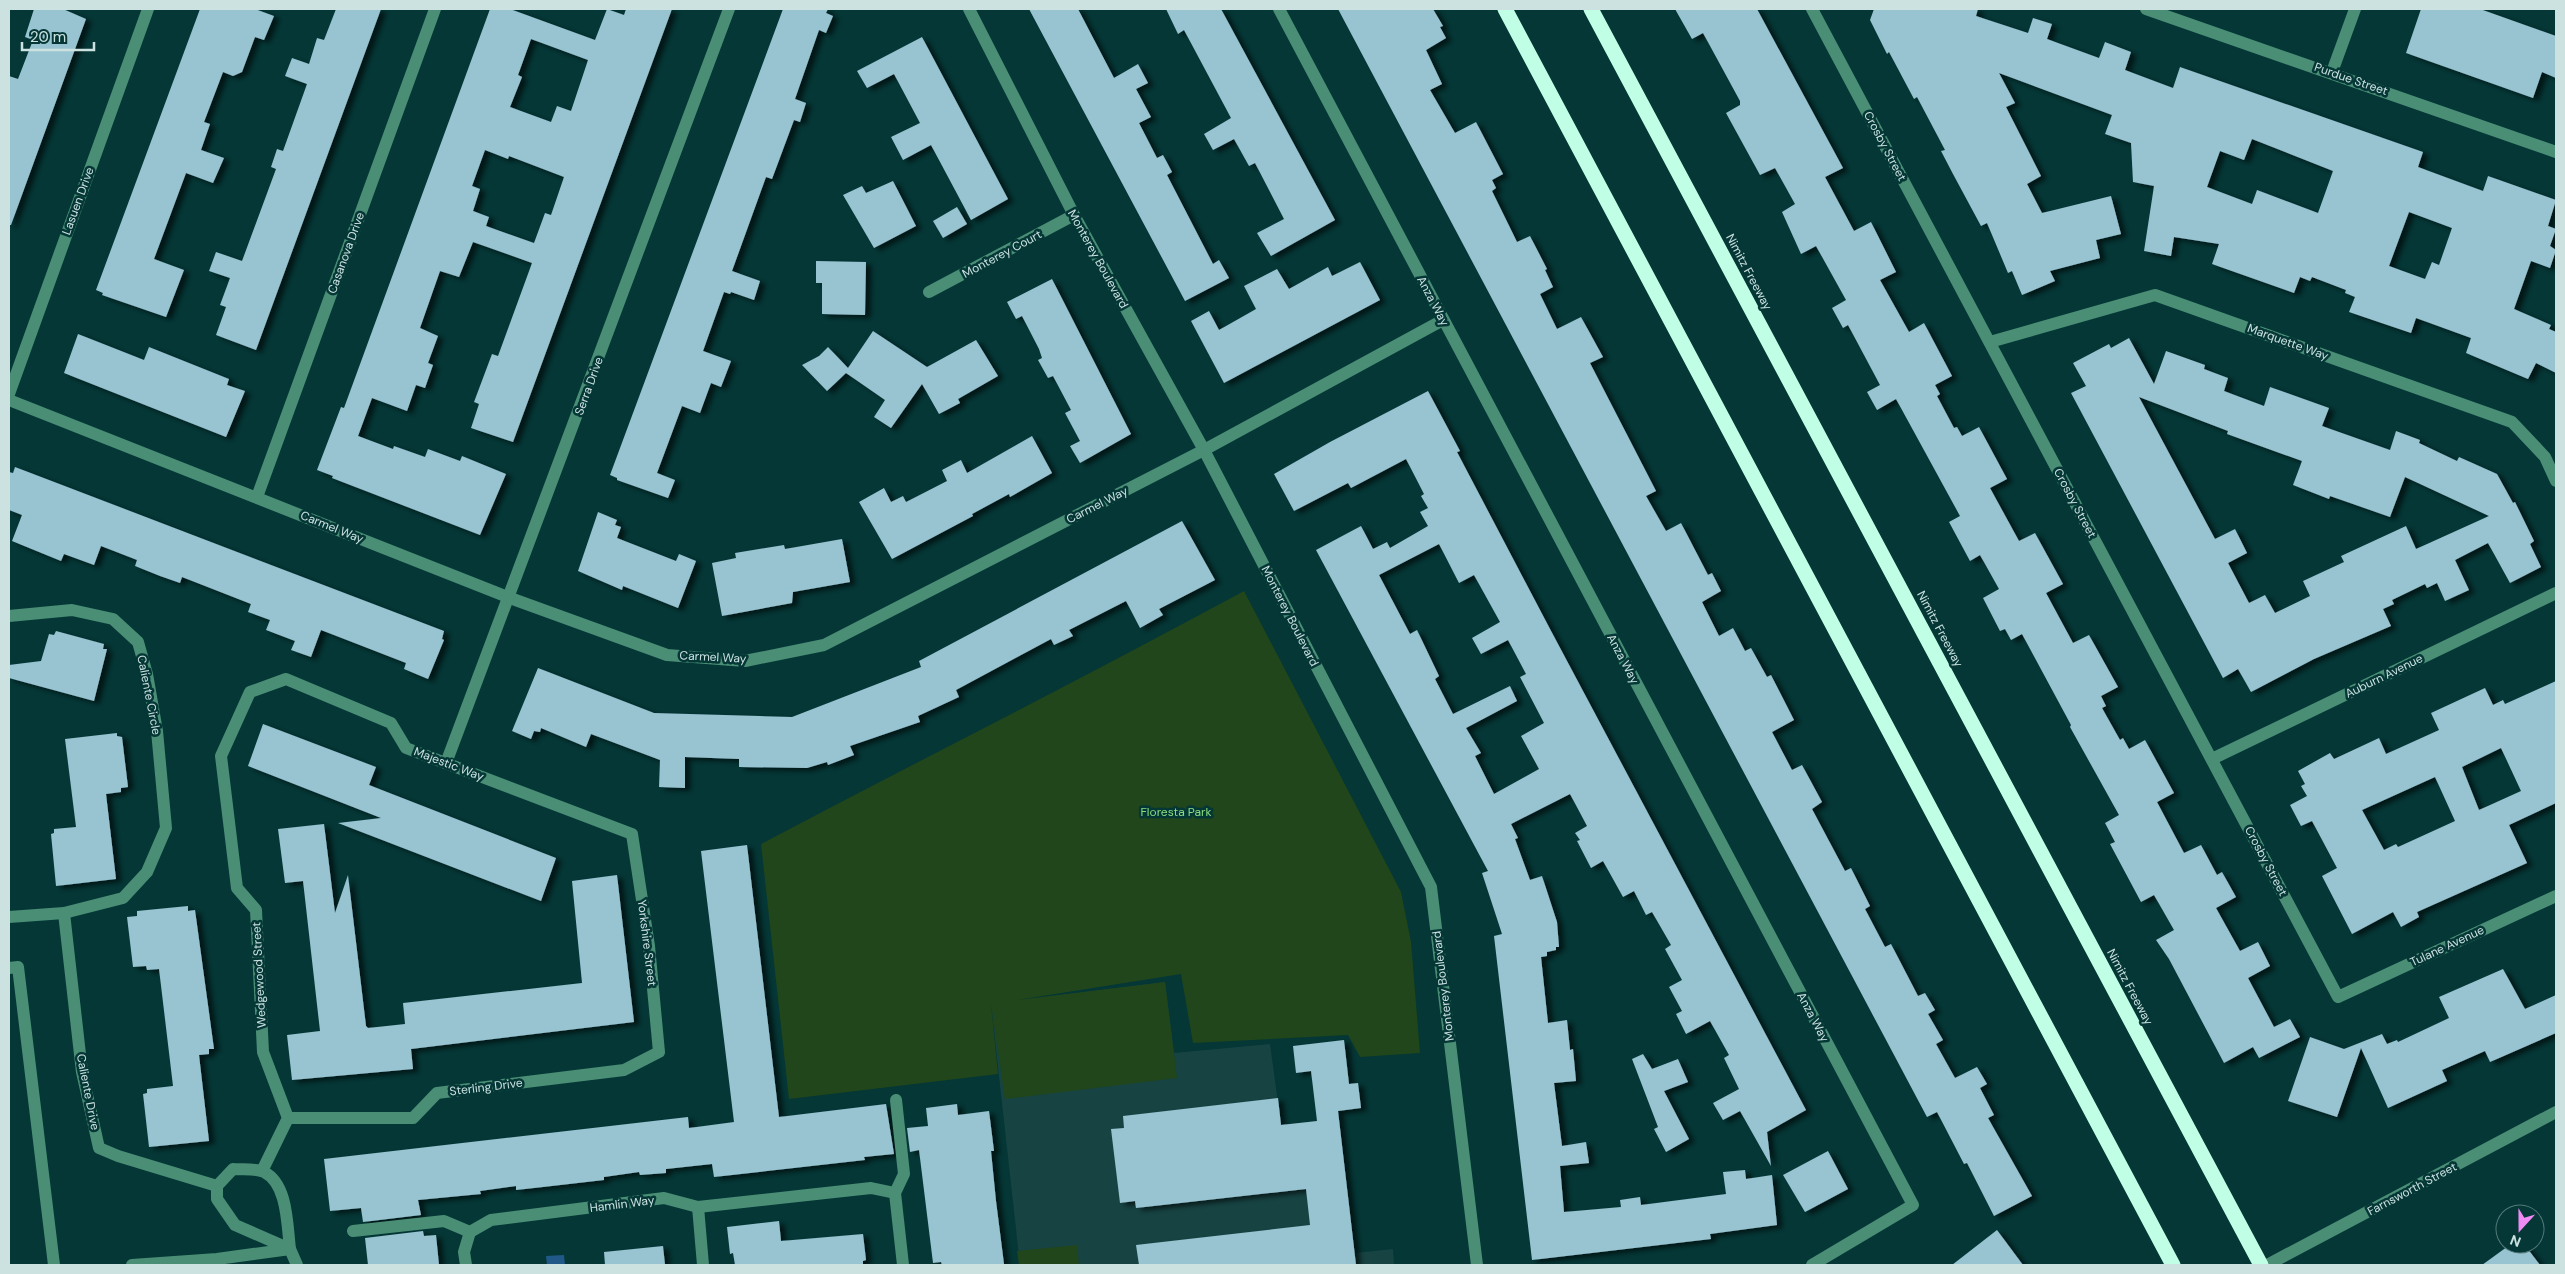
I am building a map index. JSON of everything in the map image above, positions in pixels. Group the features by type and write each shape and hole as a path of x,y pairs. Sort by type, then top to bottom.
{"highway":[{"path":"1506,9 2173,1265"},
{"name":"Nimitz Freeway","path":"1590,9 2261,1265"}],"street":[{"name":"Lasuen Drive","path":"9,394 148,9"},
{"name":"Casanova Drive","path":"257,497 435,9"},
{"name":"Serra Drive","path":"446,763 510,598 729,9"},
{"name":"Monterey Boulevard","path":"968,9 1074,215 1204,450 1431,887 1477,1265"},
{"name":"Anza Way","path":"1279,9 1913,1205 1812,1265"},
{"name":"Crosby Street","path":"1812,9 2338,997"},
{"name":"Purdue Street","path":"2146,9 2332,72 2556,152"},
{"path":"2332,72 2355,9"},
{"name":"Monterey Court","path":"929,292 1074,215"},
{"name":"Marquette Way","path":"1990,342 2155,295 2512,422 2545,457 2556,482"},
{"name":"Carmel Way","path":"9,400 510,598 667,654 745,661 824,645 1204,450 1443,320"},
{"name":"Auburn Avenue","path":"2212,759 2556,593"},
{"name":"Caliente Circle","path":"9,616 72,610 113,619 138,642 147,674 156,731 166,828 147,872 123,898 64,913"},
{"name":"Majestic Way","path":"250,692 286,679 391,723 406,748 632,834"},
{"name":"Wedgewood Street","path":"250,692 221,756 237,888 256,910 263,1052 288,1118"},
{"name":"Yorkshire Street","path":"632,834 649,946 659,1052"},
{"name":"Tulane Avenue","path":"2338,997 2556,896"},
{"path":"9,917 64,913"},
{"name":"Caliente Drive","path":"64,913 82,1072 100,1148 118,1156 217,1186"},
{"path":"9,968 18,967 54,1265"},
{"name":"Sterling Drive","path":"288,1118 414,1118 437,1093 624,1070 659,1052"},
{"path":"896,1100 904,1174 895,1193 903,1265"},
{"name":"Farnsworth Street","path":"2267,1265 2556,1112"},
{"path":"262,1171 288,1118"},
{"path":"290,1249 235,1224 217,1199 217,1186 233,1169 262,1171 275,1180 285,1210 290,1249 298,1265"},
{"name":"Hamlin Way","path":"470,1232 491,1220 664,1198 698,1207 872,1188 895,1193"},
{"path":"698,1207 703,1265"},
{"path":"353,1231 444,1221 470,1232 464,1252 466,1265"},
{"path":"132,1265 217,1262 290,1249"}],"shaded area":[{"path":"1165,982 1174,1053 1270,1044 1281,1125 1339,1119 1355,1253 1393,1249 1394,1265 1020,1265 991,1004"}],"green space":[{"name":"Floresta Park","path":"1244,591 1401,892 1411,942 1420,1053 1360,1057 1348,1035 1193,1043 1181,974 1017,1000 1165,982 1177,1078 1005,1099 991,1004 998,1074 789,1099 761,844"},
{"path":"1077,1245 1079,1265 1019,1265 1017,1251"}],"water":[{"path":"564,1255 565,1265 547,1265 546,1256"}],"building":[{"path":"34,9 63,9 86,19 11,225 9,225 9,76 18,79 33,40 25,37"},
{"path":"200,9 255,9 274,16 264,40 255,37 242,72 233,76 223,72 204,122 210,124 201,150 224,158 213,183 186,173 154,259 184,270 166,317 102,295 103,293 96,290"},
{"path":"336,9 381,9 256,350 216,335 226,307 220,305 230,278 209,271 216,252 242,261 276,169 271,167 277,149 283,151 307,84 285,76 292,58 309,64 317,38 324,40"},
{"path":"490,9 510,9 595,40 607,9 624,15 626,9 672,9 513,442 471,428 479,404 474,402 492,354 498,356 532,263 473,242 459,277 440,271 420,328 438,336 428,363 433,365 425,388 416,385 407,411 372,398 358,436 393,449 394,446 425,457 428,449 460,461 462,456 506,474 480,535 332,478 333,476 317,470 341,407 344,408","holes":["531,39 588,60 571,111 557,106 551,122 510,107 522,77 518,75","485,150 508,159 509,156 564,177 551,215 545,213 534,243 486,226 489,217 473,211 480,189 472,186"]},
{"path":"783,9 828,9 826,13 833,16 826,33 819,30 795,99 806,103 800,122 794,120 772,179 766,177 732,271 760,281 754,300 731,292 730,294 724,292 703,351 731,361 721,387 711,383 700,413 682,406 657,473 675,480 668,498 617,480 617,478 610,475"},
{"path":"1029,9 1078,9 1114,78 1138,64 1148,83 1136,89 1151,117 1139,123 1157,158 1163,155 1172,172 1167,175 1213,264 1219,260 1229,278 1185,301"},
{"path":"1166,9 1221,9 1335,220 1271,256 1257,233 1284,219 1255,163 1249,166 1234,139 1213,150 1204,134 1231,118 1184,30 1178,34"},
{"path":"1338,9 1433,9 1443,26 1440,27 1446,38 1426,50 1442,84 1430,90 1455,133 1476,122 1503,174 1492,180 1496,188 1492,191 1517,242 1530,236 1547,269 1545,270 1553,287 1540,294 1557,329 1581,317 1603,357 1590,363 1656,491 1646,496 1666,531 1681,523 1708,575 1712,573 1721,591 1702,602 1719,636 1733,628 1745,651 1751,648 1767,677 1771,675 1794,720 1772,732 1792,770 1802,765 1822,802 1812,809 1845,871 1851,868 1870,906 1865,909 1885,947 1891,944 1918,996 1925,993 1935,1010 1928,1014 1943,1040 1936,1044 1955,1078 1977,1067 1987,1084 1980,1088 1994,1115 1988,1118 2032,1196 1994,1216 1967,1163 1964,1164 1937,1112 1927,1117"},
{"path":"1675,9 1757,9 1843,168 1825,177 1854,231 1871,222 1896,272 1880,280 1909,332 1924,323 1952,376 1935,385 1940,394 1937,396 1954,428 1957,427 1962,436 1979,427 2007,479 1990,488 2019,541 2035,533 2063,584 2046,593 2073,643 2089,635 2118,687 2101,696 2106,706 2102,708 2120,740 2123,738 2129,749 2145,740 2174,793 2157,802 2184,853 2201,845 2217,875 2222,872 2236,897 2216,908 2240,951 2258,942 2270,966 2248,978 2274,1027 2290,1019 2300,1037 2259,1058 2253,1047 2224,1063 2169,959 2156,940 2174,930 2154,895 2141,902 2110,844 2115,842 2105,823 2119,815 2070,727 2071,725 2022,634 2011,640 2005,629 2000,631 1983,598 1999,589 1980,555 1970,561 1949,522 1960,516 1896,399 1877,410 1867,392 1880,385 1848,325 1843,328 1832,308 1846,300 1816,246 1801,254 1782,212 1795,204 1775,168 1760,175 1726,113 1740,105 1740,101 1703,33 1692,39"},
{"path":"1874,9 1978,9 1976,16 2028,33 2033,18 2052,24 2047,39 2099,58 2105,42 2131,52 2125,70 2173,88 2180,67 2423,152 2418,167 2483,191 2488,176 2556,200 2548,226 2556,229 2550,246 2556,250 2550,268 2531,261 2514,309 2551,325 2549,329 2556,332 2556,373 2536,363 2528,379 2466,353 2471,338 2416,318 2411,333 2349,312 2355,297 2345,293 2346,290 2312,277 2310,281 2300,277 2294,293 2212,264 2219,244 2174,237 2171,256 2144,251 2154,186 2133,182 2131,143 2105,134 2112,115 1999,73 2015,103 2006,107 2041,176 2027,184 2042,213 2111,196 2121,234 2096,240 2100,258 2050,271 2055,281 2022,295 2012,271 2008,273 1987,223 1981,226 1941,151 1945,150 1917,97 1914,99 1889,52 1887,54 1870,20","holes":["2252,139 2333,171 2318,213 2257,190 2252,204 2207,187 2220,151 2244,160","2409,212 2452,228 2439,265 2432,262 2425,279 2389,266"]},
{"path":"2421,9 2480,9 2556,36 2556,78 2542,72 2533,98 2406,53"},
{"path":"922,37 1008,199 971,220 931,145 903,160 891,137 920,123 894,74 867,88 857,71"},
{"path":"893,181 916,226 874,248 843,195 862,186 866,193"},
{"path":"957,207 967,224 943,238 933,221"},
{"path":"816,261 866,262 865,315 822,314 822,283 816,283"},
{"path":"1360,262 1380,300 1224,383 1191,321 1209,311 1219,330 1256,309 1244,286 1277,269 1289,289 1328,267 1332,276"},
{"path":"1052,279 1131,434 1080,463 1070,446 1080,441 1065,413 1071,410 1053,376 1048,378 1038,360 1042,358 1039,349 1022,316 1016,319 1007,302"},
{"path":"873,331 927,367 976,340 998,376 958,399 960,403 939,414 922,384 891,428 874,417 885,400 846,373 827,391 802,365 819,356 828,347 848,368"},
{"path":"78,334 144,360 149,347 229,379 227,385 245,391 226,437 64,373"},
{"path":"2129,338 2154,384 2166,351 2205,365 2204,369 2228,378 2224,391 2264,406 2270,387 2329,408 2322,426 2390,450 2396,431 2420,440 2419,443 2457,461 2459,457 2497,474 2513,503 2515,502 2534,541 2530,544 2541,567 2510,583 2488,543 2455,560 2469,590 2445,601 2437,583 2427,588 2425,584 2392,600 2394,604 2383,609 2391,626 2314,659 2251,692 2238,669 2223,678 2071,393 2086,386 2073,363 2109,344 2111,348","holes":["2139,397 2228,431 2227,434 2302,461 2293,485 2329,499 2330,496 2390,517 2405,477 2489,516 2416,549 2406,526 2341,556 2344,562 2303,581 2310,596 2275,613 2265,595 2249,603 2228,563 2247,553 2235,529 2215,539"]},
{"path":"1428,391 1460,451 1457,452 1550,629 1806,1110 1767,1132 1771,1166 1740,1111 1723,1120 1713,1103 1739,1089 1724,1058 1729,1055 1710,1021 1686,1034 1676,1014 1682,1011 1669,987 1682,980 1665,949 1671,945 1652,912 1646,915 1634,891 1623,897 1603,861 1591,868 1577,841 1580,840 1575,833 1587,826 1570,794 1511,824 1518,838 1515,839 1530,880 1542,876 1557,922 1559,947 1556,947 1556,950 1547,952 1547,956 1541,957 1548,1023 1567,1020 1570,1050 1573,1049 1576,1081 1554,1083 1562,1146 1586,1142 1589,1163 1560,1166 1564,1212 1621,1207 1620,1200 1640,1197 1641,1205 1726,1194 1723,1172 1745,1170 1746,1179 1772,1175 1777,1225 1710,1234 1711,1239 1532,1260 1494,936 1502,934 1482,873 1488,871 1316,550 1361,526 1373,549 1387,542 1390,548 1428,526 1420,512 1428,508 1421,496 1424,494 1406,459 1351,488 1348,483 1294,511 1274,474 1330,442","holes":["1439,544 1459,583 1474,575 1500,622 1472,638 1481,654 1508,640 1526,674 1520,677 1544,723 1521,736 1539,769 1494,794 1475,756 1481,753 1466,728 1517,701 1510,686 1453,714 1435,679 1439,676 1417,630 1410,634 1379,575"]},
{"path":"1032,436 1052,473 1010,497 1009,494 972,514 973,516 892,559 859,502 884,488 891,502 903,496 906,502 947,481 942,470 961,460 967,473"},
{"path":"15,467 444,631 442,639 444,640 428,679 404,669 406,663 321,630 311,657 291,650 295,641 266,630 270,620 248,612 251,604 182,577 180,583 160,576 135,566 137,560 101,546 94,565 64,554 61,561 12,541 22,515 9,510 9,472 13,473"},
{"path":"598,512 617,520 615,525 621,527 617,538 676,561 679,554 696,561 678,608 623,586 622,590 578,571"},
{"path":"1182,521 1215,580 1159,609 1163,615 1140,628 1126,601 1069,630 1073,636 1054,645 1051,639 956,690 959,697 918,716 920,722 850,746 854,755 828,765 827,762 807,768 739,767 739,759 685,757 685,788 659,787 660,760 591,734 586,747 541,728 540,732 534,731 531,739 512,731 538,668 654,713 792,717 921,667 919,661"},
{"path":"842,539 850,582 793,592 792,603 722,616 712,563 736,558 735,553 784,545 785,549"},
{"path":"56,631 104,644 103,649 107,649 94,701 9,678 9,665 41,661 49,634 54,635"},
{"path":"2556,681 2556,803 2509,825 2527,863 2417,912 2419,917 2401,927 2393,912 2352,934 2322,876 2337,868 2312,821 2301,826 2290,805 2307,796 2301,786 2305,784 2298,771 2330,753 2334,759 2379,738 2386,754 2439,730 2431,713 2485,688 2493,705 2503,700 2505,704","holes":["2501,748 2521,791 2479,810 2462,767","2435,777 2455,821 2398,847 2396,844 2384,850 2362,810"]},
{"path":"263,724 376,767 369,785 556,858 541,901 338,823 381,818 248,766"},
{"path":"117,733 117,736 122,737 128,787 121,788 121,792 106,794 116,879 56,886 51,834 54,833 54,829 76,827 65,739"},
{"path":"324,824 335,913 348,875 366,1026 368,1028 405,1024 403,1003 582,983 572,881 617,875 634,1022 411,1049 413,1069 292,1080 287,1035 320,1031 303,881 285,883 278,829"},
{"path":"747,845 779,1117 886,1104 894,1154 864,1157 865,1160 714,1177 712,1164 666,1169 666,1173 640,1175 639,1172 604,1177 604,1180 543,1187 516,1190 516,1186 480,1191 481,1194 418,1200 421,1215 363,1222 361,1208 330,1211 324,1159 688,1117 689,1128 734,1122 701,851"},
{"path":"188,906 188,911 195,910 214,1049 209,1049 209,1054 199,1055 209,1141 149,1147 143,1094 147,1093 147,1089 173,1086 159,969 147,970 146,966 133,967 127,917 137,916 137,911"},
{"path":"2503,969 2525,1009 2556,995 2556,1033 2490,1062 2485,1051 2442,1070 2447,1081 2388,1108 2361,1048 2337,1117 2288,1101 2310,1037 2344,1049 2382,1034 2387,1044 2397,1040 2398,1042 2449,1018 2439,997"},
{"path":"1344,1040 1349,1084 1358,1083 1361,1108 1338,1111 1356,1265 1139,1265 1136,1245 1310,1225 1306,1189 1136,1208 1135,1201 1120,1203 1111,1129 1124,1128 1123,1116 1278,1098 1281,1125 1317,1121 1311,1071 1296,1073 1293,1046"},
{"path":"1643,1054 1652,1069 1678,1059 1688,1082 1664,1091 1689,1139 1666,1152 1654,1129 1658,1127 1632,1059"},
{"path":"957,1104 958,1115 989,1111 994,1151 991,1151 1004,1264 942,1265 941,1262 933,1263 919,1150 910,1152 907,1128 928,1126 926,1108"},
{"path":"1828,1151 1848,1189 1805,1212 1783,1175"},
{"path":"779,1221 781,1241 863,1234 866,1260 863,1261 863,1265 735,1265 733,1253 730,1254 727,1227"},
{"path":"1997,1230 2023,1265 1952,1265"},
{"path":"423,1231 424,1236 436,1235 439,1265 368,1265 365,1238"},
{"path":"663,1246 665,1265 605,1265 604,1252"},
{"path":"2497,1254 2532,1254 2540,1265 2482,1265"}]}
